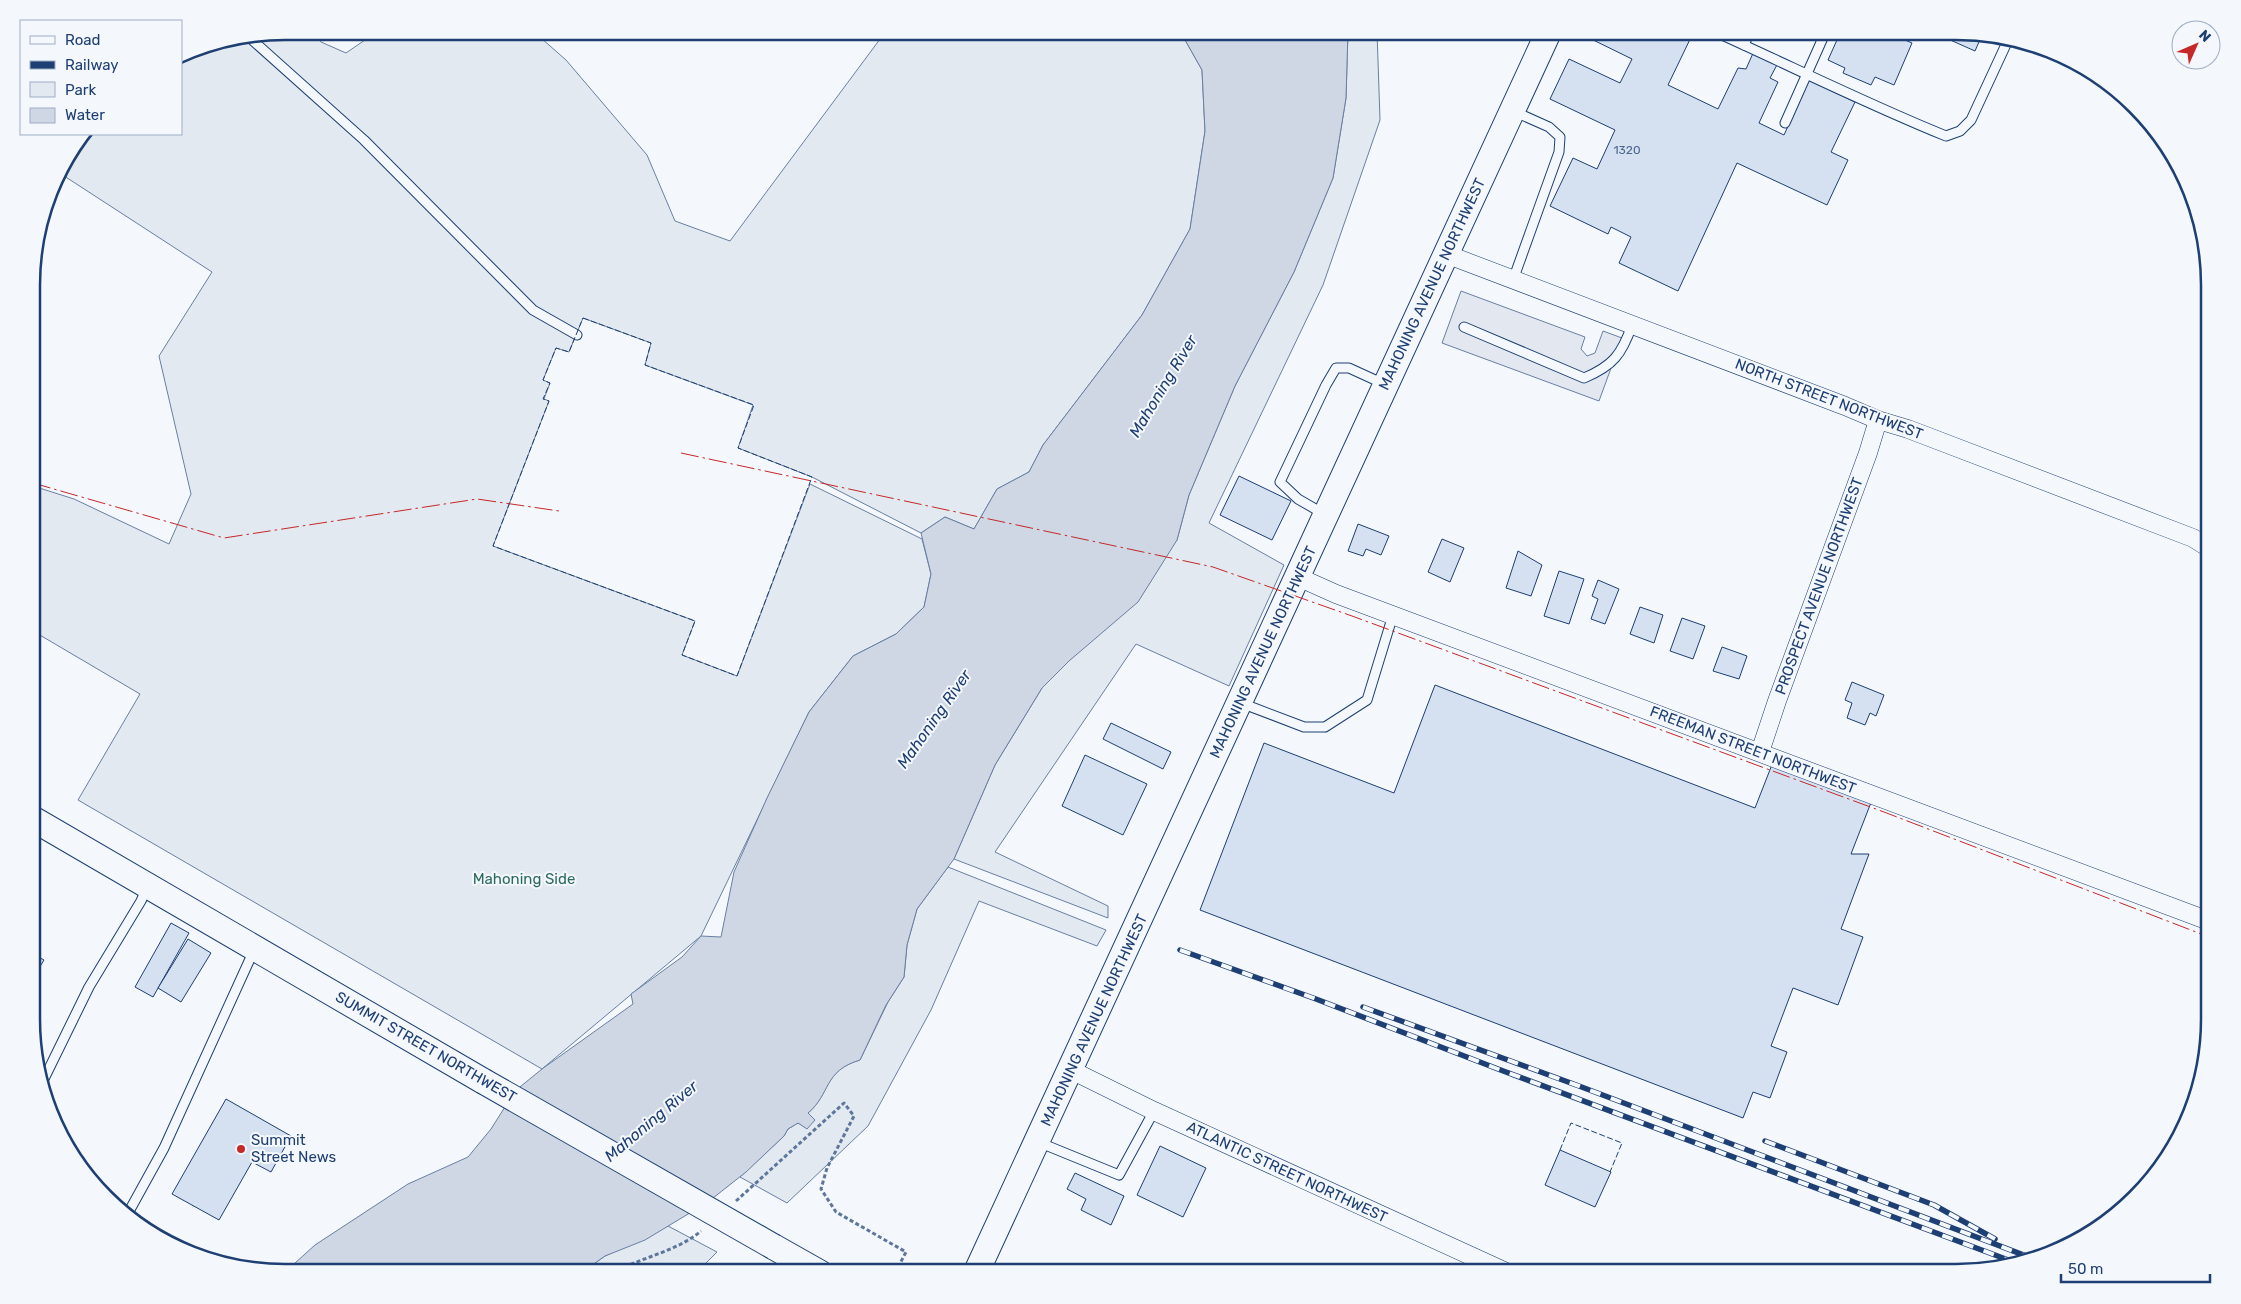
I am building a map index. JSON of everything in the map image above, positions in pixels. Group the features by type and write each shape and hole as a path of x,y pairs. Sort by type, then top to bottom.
{"main road":[{"name":"MAHONING AVENUE NORTHWEST","path":"980,1264 1038,1142 1069,1069 1106,994 1238,702 1298,577 1545,40"},
{"name":"SUMMIT STREET NORTHWEST","path":"40,823 483,1081 804,1264"}],"street":[{"name":"NORTH STREET NORTHWEST","path":"1446,254 1878,420 1908,429 2193,538 2201,543"},
{"name":"PROSPECT AVENUE NORTHWEST","path":"1760,752 1868,453 1878,420"},
{"name":"FREEMAN STREET NORTHWEST","path":"1298,577 1393,615 2201,918"},
{"name":"ATLANTIC STREET NORTHWEST","path":"1069,1069 1154,1111 1489,1264"}],"lane":[{"path":"1733,40 1807,73 1872,106 1946,136 1960,131 1971,120 2006,45"},
{"path":"1744,45 1746,40"},
{"path":"1785,123 1822,40"},
{"path":"254,42 364,140 533,310 577,335"},
{"path":"1512,111 1549,127 1560,137 1559,152 1513,280"},
{"path":"1464,327 1584,378 1602,370 1623,349 1632,325"},
{"path":"1326,516 1298,499 1280,482 1336,368 1349,368 1386,385"},
{"path":"1238,702 1304,726 1325,727 1366,700 1393,615"},
{"path":"46,1074 89,987 141,901 148,885"},
{"path":"130,1209 164,1148 246,962 255,948"},
{"path":"1038,1142 1119,1175 1154,1111"}],"path":[{"path":"732,1205 844,1103 854,1116 827,1168 821,1189 836,1212 906,1252 900,1264"},
{"path":"627,1264 691,1240 704,1228"}],"green space":[{"name":"Mahoning Side","path":"320,40 346,53 365,40 543,40 566,60 647,155 675,221 730,241 879,40 1185,40 1202,70 1205,131 1190,229 1142,315 1043,445 1029,472 997,489 974,529 945,517 921,533 812,477 738,448 753,405 645,365 651,343 583,318 569,352 556,348 543,380 550,383 544,399 549,401 493,546 695,621 682,655 737,676 810,484 922,539 931,574 924,607 896,634 853,656 809,712 701,936 542,1069 78,800 140,694 40,635 40,488 74,499 169,544 191,494 159,356 212,272 65,177 81,149 92,135 182,135 182,63 221,48 253,42"},
{"path":"1348,40 1377,40 1380,120 1323,285 1209,523 1284,565 1229,686 1136,644 995,852 1108,906 1108,918 954,859 995,765 1042,688 1069,661 1177,540 1189,495 1235,386 1294,272 1333,178 1346,98"},
{"path":"948,867 1106,930 1097,946 979,901 931,1010 868,1126 787,1203 740,1177 784,1136 788,1129 798,1123 807,1128 807,1114 820,1099 833,1077 839,1070 860,1060 888,1002 904,977 907,945 917,909"},
{"path":"668,1226 717,1252 705,1264 594,1264 605,1256"}],"shaded area":[{"path":"1461,291 1585,337 1581,349 1587,356 1595,353 1603,331 1622,338 1599,401 1442,343"}],"water":[{"name":"Mahoning River","path":"1185,40 1348,40 1346,98 1333,178 1294,272 1235,386 1189,495 1177,540 1138,602 1069,661 1042,688 995,765 954,859 917,909 907,945 904,977 886,1005 860,1060 840,1070 833,1077 821,1098 808,1113 815,1120 807,1129 798,1123 788,1129 784,1136 746,1172 708,1202 645,1240 605,1256 594,1264 294,1264 315,1245 408,1184 468,1157 491,1129 515,1091 542,1069 633,1004 631,994 682,957 701,936 721,937 734,872 767,798 809,712 853,656 896,634 924,607 931,574 921,533 945,517 974,529 997,489 1029,472 1043,445 1142,315 1190,229 1205,131 1202,70"}],"building":[{"path":"1593,40 1690,40 1668,85 1718,109 1738,68 1746,69 1754,51 1778,63 1770,78 1778,82 1759,123 1784,135 1809,80 1855,102 1831,152 1848,160 1827,205 1737,163 1678,291 1619,263 1631,237 1611,227 1608,234 1550,206 1573,158 1597,169 1615,130 1550,99 1569,59 1620,83 1632,59"},
{"path":"1837,40 1905,40 1912,43 1894,85 1875,77 1871,85 1843,73 1845,68 1828,60"},
{"path":"1950,40 1979,41 1975,51"},
{"path":"1239,476 1291,501 1272,540 1220,515"},
{"path":"1358,524 1389,536 1381,555 1366,549 1363,556 1348,551"},
{"path":"1442,539 1464,548 1450,582 1428,572"},
{"path":"1518,551 1542,565 1531,596 1506,588"},
{"path":"1559,571 1584,579 1569,624 1544,616"},
{"path":"1598,580 1619,589 1605,624 1591,619 1598,599 1592,596"},
{"path":"1640,607 1663,615 1654,643 1630,634"},
{"path":"1682,618 1705,626 1693,659 1670,651"},
{"path":"1722,647 1747,656 1739,679 1713,671"},
{"path":"1852,682 1884,695 1876,716 1870,713 1865,725 1847,718 1852,703 1845,700"},
{"path":"1435,685 1755,808 1773,762 1872,800 1851,854 1869,854 1841,929 1863,937 1838,1005 1793,988 1771,1046 1787,1052 1770,1098 1753,1092 1743,1118 1200,910 1264,743 1394,793"},
{"path":"1111,723 1171,752 1163,769 1103,739"},
{"path":"1085,755 1147,784 1123,835 1062,806"},
{"path":"171,923 189,933 153,997 135,987"},
{"path":"188,939 211,953 181,1002 158,988"},
{"path":"40,958 44,960 40,967"},
{"name":"Summit Street News","path":"226,1099 291,1136 271,1172 252,1162 219,1220 172,1194"},
{"path":"1160,1146 1206,1168 1183,1217 1137,1195"},
{"path":"1560,1150 1611,1172 1595,1207 1545,1185"},
{"path":"1075,1173 1124,1196 1111,1225 1081,1210 1086,1199 1067,1189"}],"railway":[{"path":"1180,950 1316,999 2005,1259"},
{"path":"1363,1007 1579,1086 2023,1255"},
{"path":"1765,1141 1934,1205 1995,1239"}],"fence":[{"path":"583,318 651,343 645,365 754,405 738,448 812,477 737,676 682,655 695,621 493,546 549,401 543,399 550,383 543,380 556,348 569,352 583,318"},
{"path":"1560,1150 1571,1123 1622,1143 1610,1172"}],"power":[{"path":"681,453 1213,567 1352,616 1884,812 2201,934"},
{"path":"40,485 224,538 477,499 559,511"}],"place":[{"name":"Summit Street News","path":"241,1149"}]}
